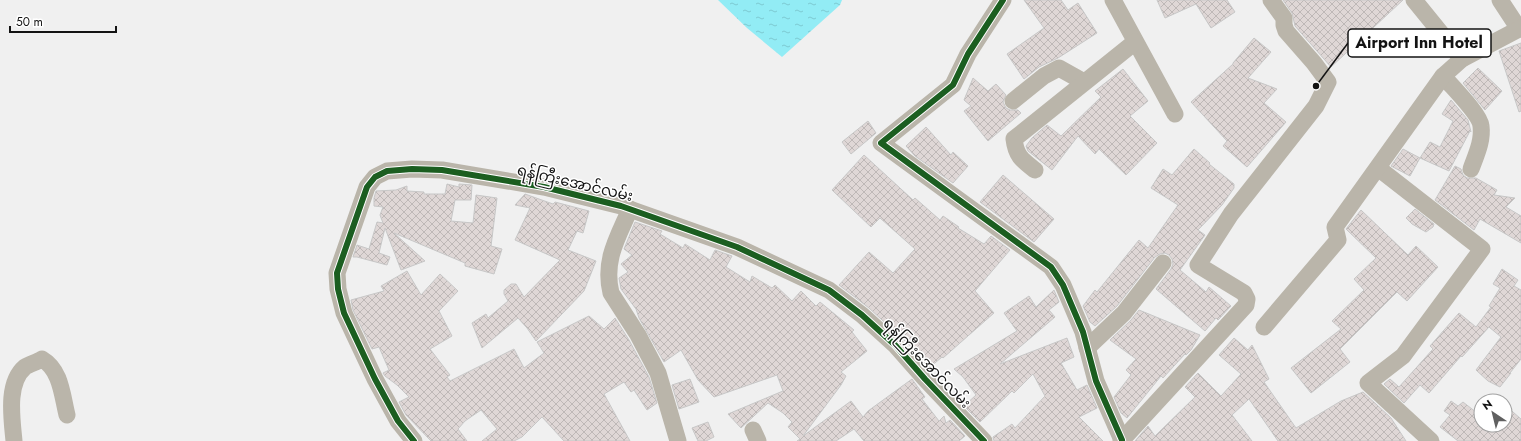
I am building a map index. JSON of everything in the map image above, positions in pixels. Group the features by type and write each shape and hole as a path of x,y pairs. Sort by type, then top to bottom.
{"street":[{"path":"1003,0 968,54 953,85 881,143 1051,267 1063,285 1083,332 1096,381 1122,441 1246,305 1247,299 1244,293 1198,265 1231,214 1316,106 1328,82 1314,63 1286,31 1284,18 1271,0"},
{"path":"1113,0 1134,42 1175,114"},
{"path":"1414,0 1462,59"},
{"path":"1264,327 1338,240 1335,227 1443,76 1462,59 1520,28 1500,0"},
{"path":"1035,170 1021,160 1015,146 1014,139 1134,42"},
{"path":"1013,100 1044,76 1059,68 1084,82"},
{"path":"1443,76 1478,116 1481,125 1480,144 1471,169"},
{"path":"1378,168 1482,249 1403,356 1368,382 1431,441"},
{"name":"ရန်ကြီးအောင်လမ်း","path":"414,441 398,421 375,379 344,313 338,289 337,273 367,187 375,177 387,171 412,169 442,170 544,187 630,209 737,247 829,290 862,315 895,345 925,380 983,441"},
{"path":"630,209 611,252 609,261 609,285 611,293 638,335 658,373 678,441"},
{"path":"1087,348 1124,314 1163,263"},
{"path":"14,441 12,405 14,383 25,368 42,359 48,363 57,374 67,415"}],"water":[{"path":"718,0 842,0 840,5 782,57 747,28"}],"building":[{"path":"1024,0 1061,0 1068,10 1078,3 1097,33 1058,58 1039,67 1024,79 1007,54 1044,28"},
{"path":"1157,0 1227,0 1235,12 1211,28 1196,4 1165,18"},
{"path":"1283,0 1403,0 1331,67 1295,26 1292,13"},
{"path":"1254,38 1271,52 1248,78 1277,89 1264,103 1286,122 1247,167 1223,146 1227,141 1191,102 1233,64"},
{"path":"1521,43 1521,111 1519,112 1499,51"},
{"path":"1478,68 1502,91 1485,110 1463,83"},
{"path":"1123,69 1148,101 1130,116 1157,143 1126,175 1099,149 1095,154 1078,136 1052,170 1028,151 1026,146 1032,138 1047,125 1061,136 1101,97 1095,91"},
{"path":"973,78 988,91 996,84 1006,95 1003,102 1006,108 1010,110 1018,110 1021,113 988,141 964,111 971,106 964,100"},
{"path":"1451,100 1468,120 1471,132 1470,131 1449,171 1420,158 1430,142 1440,147 1453,121 1442,114"},
{"path":"868,121 876,133 851,154 842,142"},
{"path":"926,127 951,155 953,152 968,166 953,183 915,156 906,146"},
{"path":"1194,149 1210,163 1209,164 1234,184 1234,188 1222,205 1198,230 1205,235 1180,270 1206,292 1209,287 1231,306 1218,320 1216,318 1205,331 1156,289 1173,264 1172,259 1165,253 1155,257 1117,306 1095,326 1090,322 1083,306 1095,290 1097,292 1139,240 1148,248 1178,205 1151,188 1163,169 1172,175"},
{"path":"1403,149 1420,158 1410,176 1391,166"},
{"path":"864,155 913,200 915,198 940,220 943,216 959,227 958,228 984,244 991,236 1010,250 975,291 994,313 943,358 942,357 929,368 906,341 869,308 839,285 869,252 893,273 915,249 880,218 871,227 832,190"},
{"path":"1455,166 1461,169 1463,175 1467,178 1476,178 1497,190 1494,195 1515,198 1506,207 1521,216 1521,243 1480,219 1474,230 1435,200"},
{"path":"1003,175 1054,219 1034,242 980,202"},
{"path":"447,184 459,187 459,184 472,185 471,200 455,200 451,221 473,223 476,195 497,198 491,246 502,249 494,274 465,266 465,263 394,233 425,261 401,270 385,228 379,253 390,257 387,265 353,257 357,245 369,249 377,222 383,223 380,215 383,207 374,206 376,191 396,190 407,186 407,191 424,192 424,194 445,194"},
{"path":"525,194 553,204 555,202 589,211 583,233 577,231 568,250 596,261 584,291 536,341 518,318 482,348 472,323 486,314 488,318 508,301 504,294 504,290 511,284 516,284 524,297 560,260 515,240 530,208 515,205"},
{"path":"1415,209 1434,224 1433,227 1426,232 1412,224 1406,218"},
{"path":"1361,210 1408,255 1416,246 1438,267 1407,301 1397,292 1340,349 1350,362 1311,393 1291,368 1341,329 1332,321 1364,290 1354,279 1376,258 1346,229"},
{"path":"635,222 662,231 660,234 683,248 685,244 710,260 715,250 732,256 726,267 750,282 752,276 772,288 775,285 792,301 801,291 816,306 820,302 854,330 852,332 867,351 841,372 846,376 841,385 803,436 851,401 863,417 868,411 912,379 925,397 922,399 939,421 944,416 946,423 950,420 965,436 959,441 864,441 854,429 836,441 797,441 800,439 788,427 792,422 783,413 768,403 741,428 728,414 783,391 777,375 714,397 698,380 681,350 664,362 639,318 636,309 621,289 619,278 628,272 621,264 632,255 624,249"},
{"path":"1502,269 1518,280 1514,286 1521,290 1521,359 1511,373 1500,387 1488,381 1476,370 1501,337 1489,327 1462,357 1461,356 1429,393 1420,385 1404,403 1384,384 1390,379 1399,387 1433,349 1430,346 1459,313 1476,327 1491,307 1489,306 1500,288 1493,284"},
{"path":"407,271 421,295 440,274 458,291 439,311 452,336 430,349 450,375 447,377 450,381 514,349 524,368 544,353 537,342 589,316 604,329 615,318 649,377 657,403 647,410 634,390 631,392 624,382 604,394 630,441 564,441 542,417 522,437 514,441 482,441 497,429 481,410 465,421 458,429 467,441 431,441 406,415 399,402 409,397 383,373 389,370 379,347 372,349 353,310 351,300 384,291 381,286"},
{"path":"1054,290 1059,302 1049,310 1055,317 1000,364 1067,338 1074,357 1061,363 1077,390 1087,385 1097,408 1079,417 1103,441 994,441 993,437 1012,424 1015,428 1045,396 1033,374 1014,393 1012,391 980,422 964,406 976,395 963,377 954,369 1017,331 1004,313 1029,296 1036,307"},
{"path":"1139,310 1200,335 1191,350 1186,355 1185,354 1163,378 1161,376 1127,418 1121,413 1114,397 1131,375 1126,370 1136,359 1110,340"},
{"path":"1234,338 1248,350 1252,345 1269,379 1264,382 1296,428 1341,401 1363,392 1391,418 1406,441 1278,441 1249,399 1232,415 1252,441 1135,441 1148,426 1155,436 1195,397 1185,387 1198,373 1221,396 1241,374 1219,355"},
{"path":"690,379 699,402 679,409 672,385"},
{"path":"1451,401 1458,406 1463,402 1473,410 1473,433 1513,433 1513,412 1521,419 1521,441 1458,441 1440,427 1450,415 1444,411"},
{"path":"708,422 714,437 706,441 698,441 692,428"}],"cycle path":[{"path":"1003,0 968,54 953,85 881,143 1051,267 1063,285 1083,332 1096,381 1122,440"},
{"path":"414,441 398,421 375,379 344,313 338,289 337,273 367,187 375,177 387,171 412,169 442,170 544,187 621,206 737,247 829,290 862,315 895,345 984,441"}],"place":[{"name":"Airport Inn Hotel","path":"1316,86"}]}
